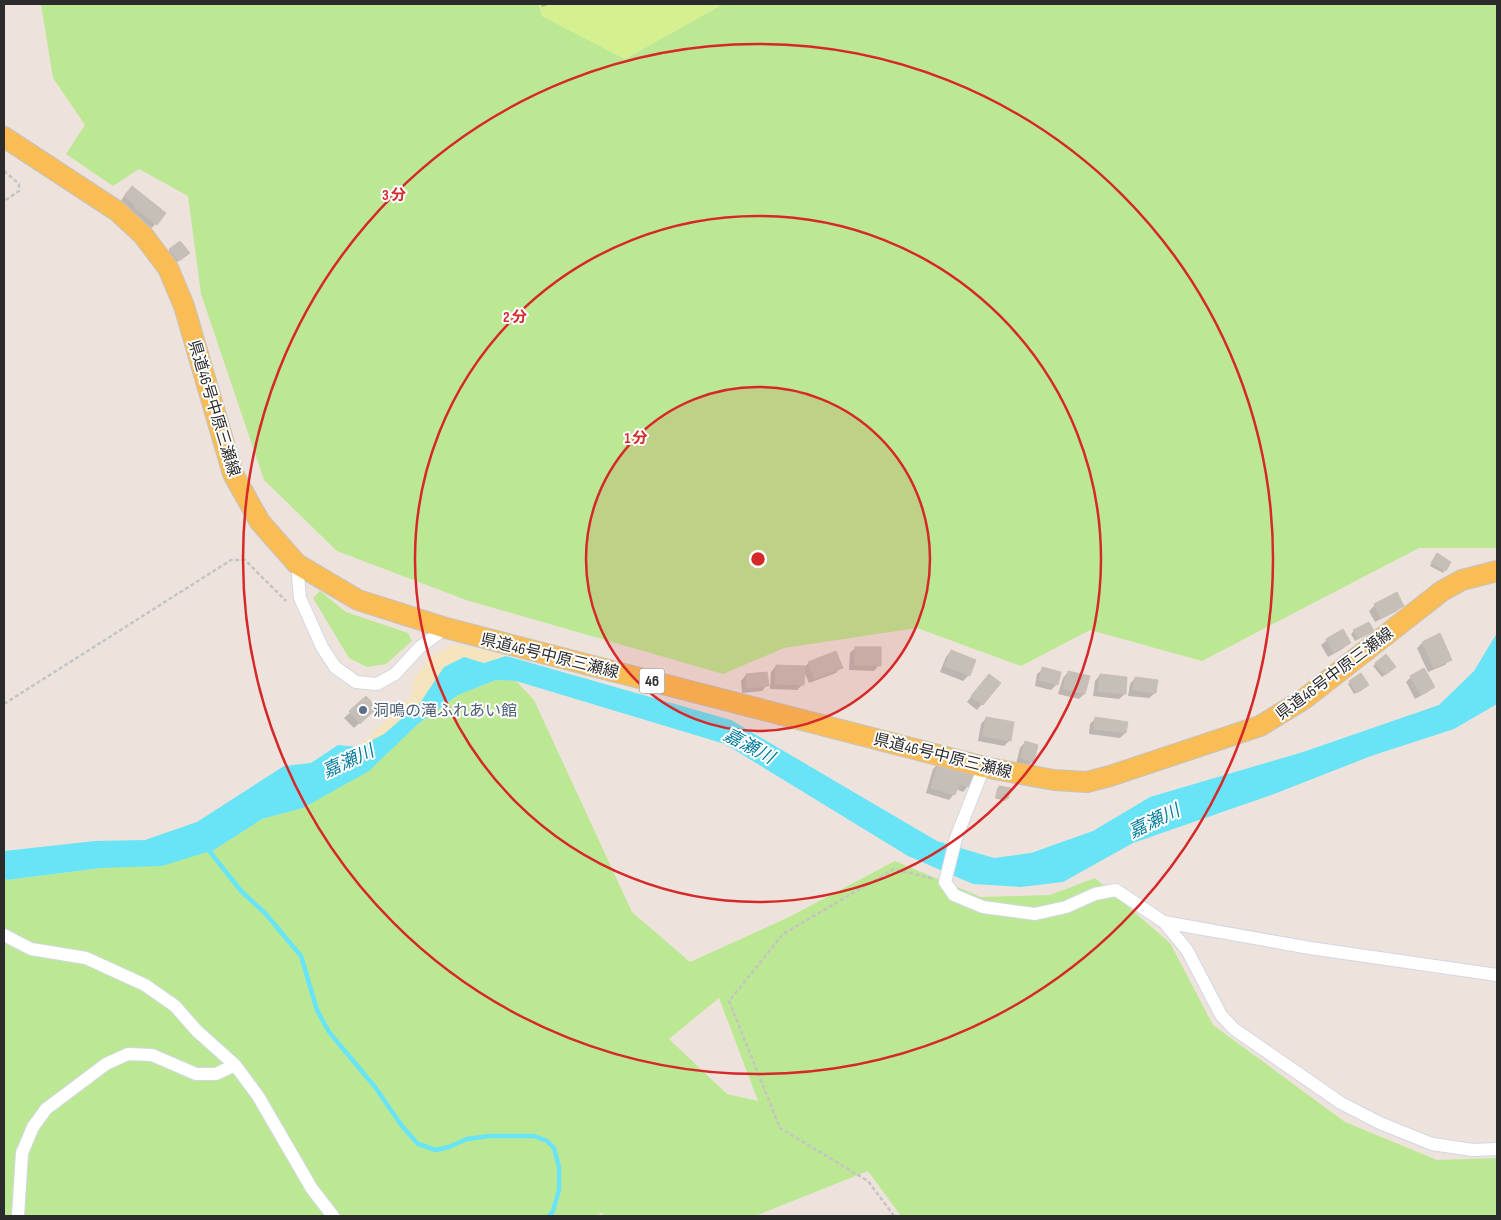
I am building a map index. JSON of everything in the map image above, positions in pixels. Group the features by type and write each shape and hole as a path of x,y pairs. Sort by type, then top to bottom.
{"main road":[{"name":"県道46号中原三瀬線","path":"4,137 117,211 144,235 168,268 184,306 233,474 260,522 297,564 358,600 446,628 984,767 1054,780 1087,782 1260,726 1304,698 1442,591 1462,580 1497,571"}],"street":[{"path":"297,564 300,598 322,647 335,667 356,682 377,684 395,674 420,647 446,628"},
{"path":"984,767 956,838 945,882 954,895 983,907 1035,914 1066,907 1094,894 1116,890 1164,922 1187,950 1221,1015 1234,1029 1341,1103 1380,1123 1432,1144 1473,1150 1497,1148"},
{"path":"1164,922 1310,948 1497,975"},
{"path":"4,935 31,949 86,958 145,984 174,1006 235,1066 258,1096 312,1189 334,1216"},
{"path":"18,1216 22,1153 32,1127 46,1109 106,1064 128,1054 152,1055 196,1074 216,1074 235,1066"}],"path":[{"path":"4,171 19,184 20,191 4,201"},
{"path":"4,704 231,560 246,560 285,600 290,608"},
{"path":"894,1216 868,1181 780,1128 729,1001 783,934 894,869 945,882"}],"green space":[{"path":"41,4 539,4 542,16 625,59 723,4 1497,4 1497,548 1419,548 1202,661 1090,630 1021,666 917,628 784,648 723,674 466,600 337,551 264,480 201,294 188,196 139,169 113,186 66,154 85,125 53,78"},
{"path":"539,4 723,4 625,59 542,16"},
{"path":"320,591 346,612 408,633 412,641 386,664 367,667 349,658 313,598"},
{"path":"496,680 516,681 534,700 632,912 690,962 787,918 895,861 981,897 1050,895 1095,878 1170,943 1213,1025 1345,1122 1437,1160 1497,1158 1497,1216 901,1216 868,1171 755,1216 603,1216 602,1212 597,1216 4,1216 4,878 7,880 101,868 214,850 262,819 303,808 458,695","holes":["719,998 758,1101 727,1094 669,1039"]}],"sand":[{"path":"455,644 506,656 484,663 464,657 444,667 421,703 384,734 359,747 411,697 414,679 430,657"}],"water":[{"name":"嘉瀬川","path":"1497,633 1497,704 1454,729 1371,756 1274,794 1133,843 1063,882 1021,887 973,884 908,856 725,744 516,681 496,680 458,695 418,724 369,771 303,808 262,819 214,850 162,866 101,868 7,880 4,878 4,851 95,841 145,840 197,822 284,766 311,763 338,745 359,747 384,734 420,703 444,667 464,657 484,663 506,656 731,720 937,841 994,858 1031,853 1093,831 1150,797 1303,752 1439,705 1474,671"}],"building":[{"path":"132,186 166,213 157,225 134,207 136,205 124,196"},
{"path":"180,241 190,253 179,261 169,249"},
{"path":"1437,553 1451,562 1446,571 1431,563"},
{"path":"1397,592 1404,606 1381,618 1374,604"},
{"path":"1369,622 1374,631 1358,639 1353,630"},
{"path":"1343,629 1351,643 1334,652 1326,639"},
{"path":"1440,633 1452,660 1434,668 1422,642"},
{"path":"855,647 881,647 881,666 854,665"},
{"path":"951,650 976,660 970,676 945,666"},
{"path":"836,651 843,668 814,679 808,662"},
{"path":"1386,654 1396,667 1385,675 1375,663"},
{"path":"776,665 805,666 804,685 775,684"},
{"path":"1042,667 1061,672 1058,685 1039,680"},
{"path":"1424,668 1435,687 1421,695 1410,676"},
{"path":"1068,671 1090,676 1085,694 1063,689"},
{"path":"767,672 769,686 747,688 746,674"},
{"path":"1361,673 1369,685 1357,693 1349,681"},
{"path":"989,674 1001,683 983,705 971,696"},
{"path":"1100,674 1127,677 1126,694 1098,691"},
{"path":"1135,677 1158,680 1156,693 1133,690"},
{"name":"洞鳴の滝ふれあい館","path":"366,696 377,708 360,724 349,711"},
{"path":"986,717 1014,722 1011,741 983,736"},
{"path":"1095,717 1128,722 1126,733 1094,729"},
{"path":"1025,741 1038,745 1034,762 1021,758"},
{"path":"939,762 974,772 969,787 959,784 955,795 931,788"},
{"path":"999,786 1011,788 1008,799 996,796"}],"waterway":[{"path":"206,847 242,892 265,913 301,956 317,1010 329,1032 375,1087 402,1126 418,1144 436,1150 449,1147 467,1139 489,1136 534,1136 547,1141 554,1148 559,1167 559,1190 553,1211 549,1216"}],"place":[{"name":"洞鳴の滝ふれあい館","path":"363,710"}]}
